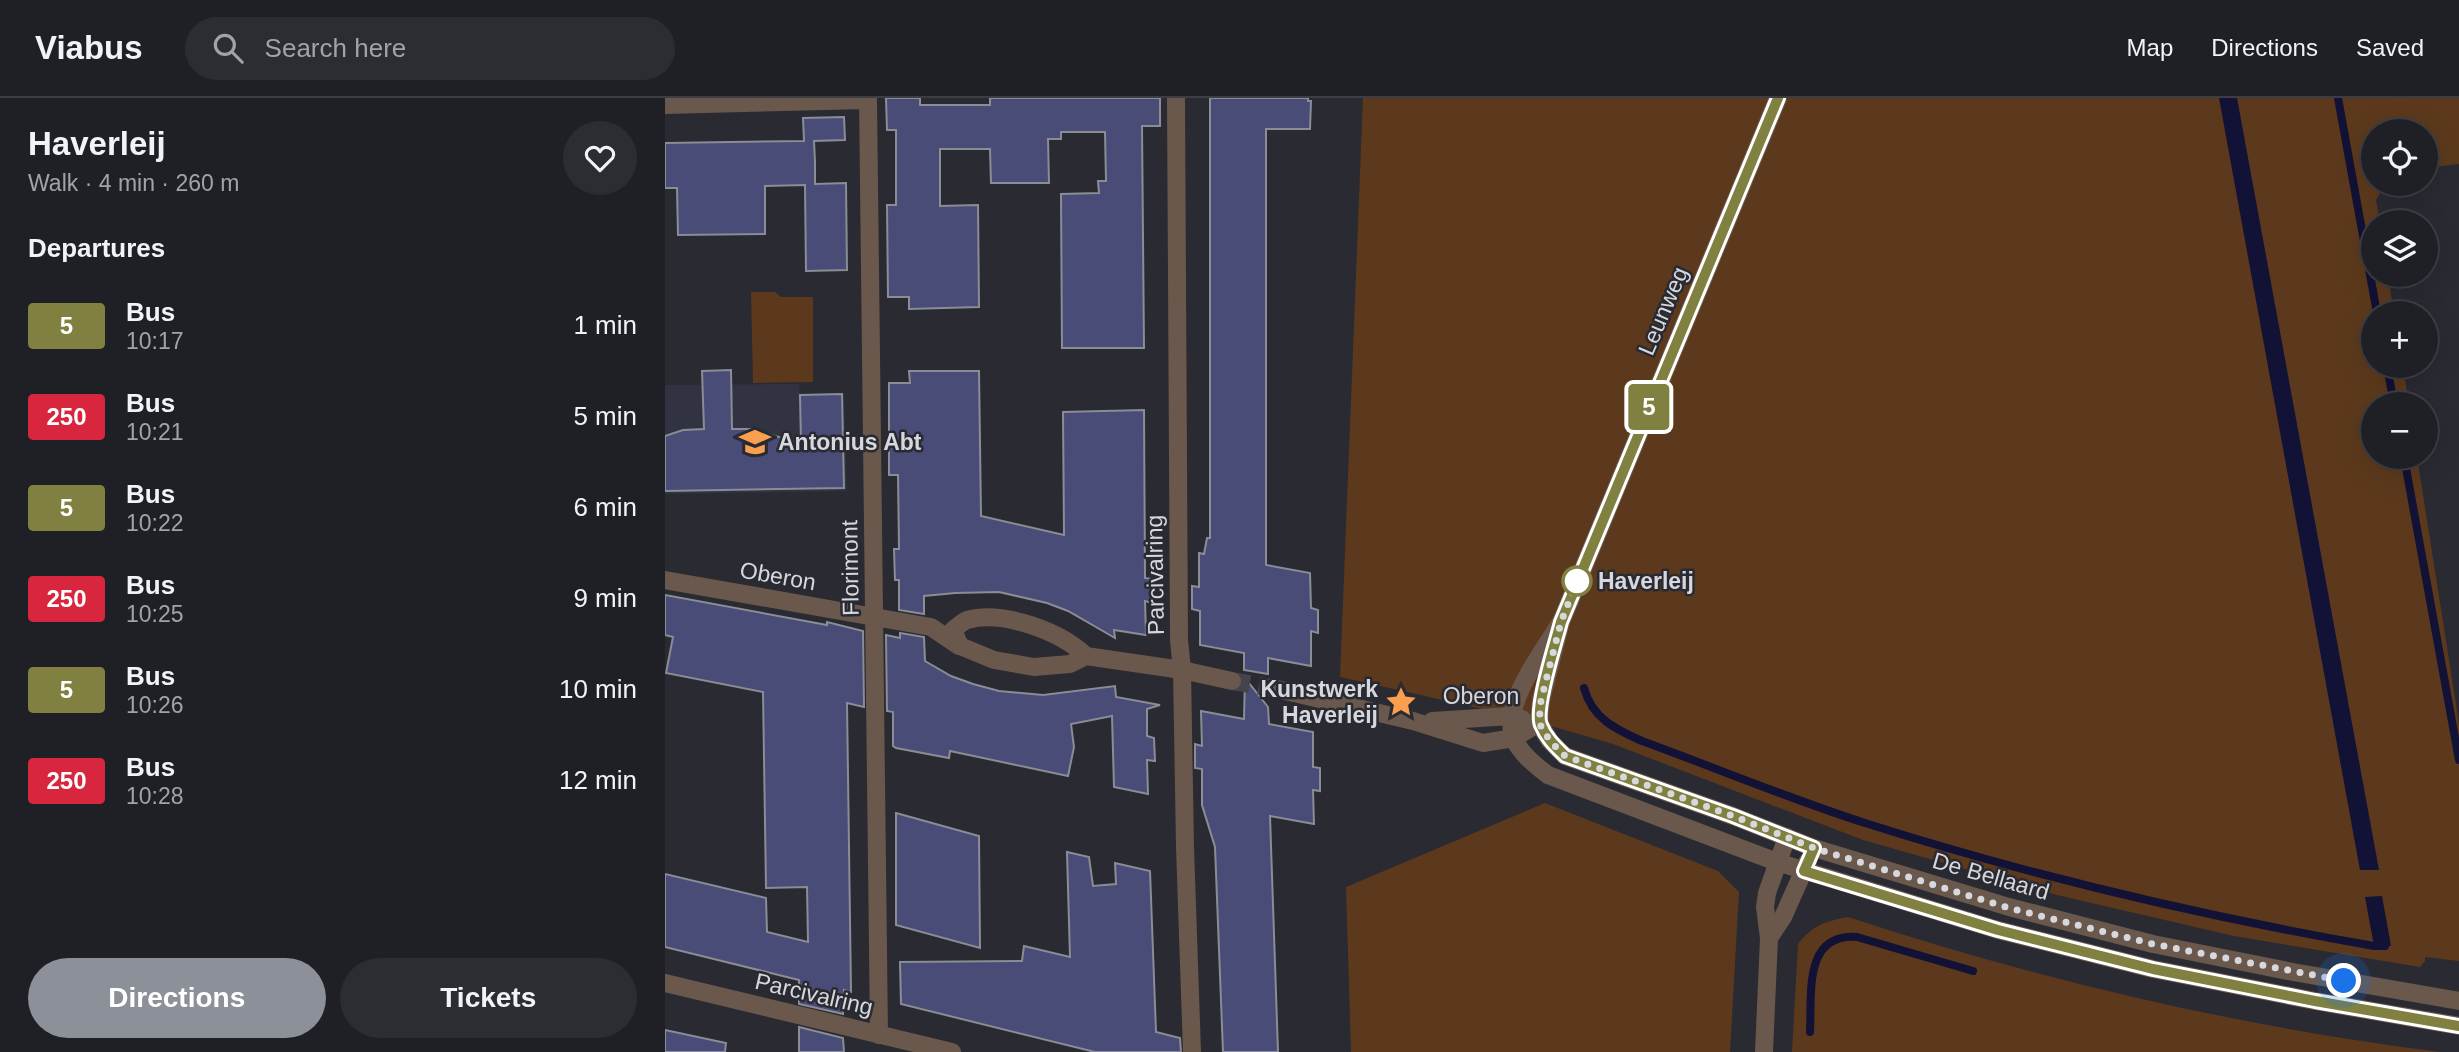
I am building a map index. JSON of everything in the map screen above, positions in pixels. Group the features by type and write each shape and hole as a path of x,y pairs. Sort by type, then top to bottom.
{"street":[{"name":"Parcivalring","path":"1176,98 1179,640 1192,1052"},
{"name":"Leunweg","path":"1539,723 1541,700 1561,622 1778,98"},
{"path":"665,105 868,99"},
{"name":"Florimont","path":"868,99 879,1035"},
{"name":"Oberon","path":"665,580 875,626 931,627 960,646 994,660 1034,667 1070,664 1086,656 1182,670 1232,681"},
{"name":"Oberon","path":"960,646 953,630 965,621 997,619 1038,627 1072,642 1086,656"},
{"name":"Leunweg","path":"1514,738 1511,716 1519,692 1561,622"},
{"name":"Oberon","path":"1277,690 1413,721 1483,743 1514,738 1539,723"},
{"name":"Oberon","path":"1413,721 1511,716 1539,723"},
{"name":"De Bellaard","path":"1539,723 1550,741 1565,756 1814,848 2009,908 2153,944 2459,1001"},
{"path":"1514,738 1528,758 1548,775 1804,871 1998,930 2153,969 2459,1026"},
{"path":"1764,1052 1769,938 1765,907 1787,837"},
{"path":"1769,938 1783,917 1814,848"},
{"name":"Parcivalring","path":"665,984 952,1052"}],"shaded area":[{"path":"1363,98 2459,98 2459,164 2438,167 2438,119 2361,119 2361,196 2378,196 2376,200 2378,210 2361,210 2361,287 2390,287 2392,301 2361,301 2361,378 2405,378 2407,392 2361,392 2361,469 2419,469 2459,723 2459,961 2425,957 2420,967 2234,936 2057,895 1863,840 1613,744 1527,719 1340,677"},
{"path":"2219,98 2237,98 2379,870 2360,870"},
{"path":"751,292 775,292 781,297 813,297 813,382 753,383"},
{"name":"Antonius Abt","path":"799,384 800,394 844,393 847,491 665,494 665,385"},
{"path":"1545,803 1718,871 1739,892 1730,1052 1351,1052 1346,887"},
{"path":"2382,896 2391,946 2374,946 2365,897"},
{"path":"1848,917 1993,961 2141,999 2291,1029 2441,1052 1792,1052 1798,944 1820,925"}],"building":[{"path":"886,98 920,98 920,105 990,105 990,98 1160,98 1160,126 1142,126 1144,348 1062,348 1061,194 1099,193 1098,181 1106,181 1105,132 1061,132 1061,139 1048,139 1049,183 991,183 990,149 940,149 940,206 978,205 979,307 909,309 909,297 888,297 887,205 896,205 896,130 887,130"},
{"path":"1210,98 1308,98 1308,101 1311,101 1310,129 1266,129 1266,565 1310,573 1311,608 1318,610 1318,633 1311,631 1311,666 1268,658 1268,674 1244,670 1244,653 1200,645 1200,611 1192,609 1192,586 1199,587 1199,553 1204,554 1207,538 1210,538"},
{"path":"844,117 845,140 814,141 815,184 846,183 847,270 806,271 805,185 765,186 765,234 678,235 677,188 665,188 665,143 804,141 803,118"},
{"name":"Antonius Abt","path":"731,370 732,429 753,429 801,444 800,395 842,394 844,488 665,491 665,436 683,430 704,429 702,371"},
{"path":"909,371 979,371 981,516 1064,535 1063,412 1144,410 1145,578 1152,579 1152,603 1145,601 1146,635 1114,630 1115,638 1068,611 1047,603 999,592 924,596 924,614 899,610 899,580 895,580 894,549 899,549 898,475 889,475 889,383 910,383"},
{"path":"665,595 827,625 827,622 863,631 864,707 847,703 851,992 844,990 843,1014 799,1004 799,980 665,947 665,874 766,898 767,932 808,942 807,887 766,888 763,692 666,673 673,637 665,635"},
{"path":"900,633 924,637 925,661 951,676 973,684 999,691 1043,695 1115,686 1116,697 1160,705 1147,709 1147,736 1154,738 1155,761 1147,760 1148,794 1114,787 1112,716 1071,724 1074,747 1068,776 950,751 949,758 896,748 893,746 893,712 887,711 886,635 900,638"},
{"path":"1245,678 1268,707 1269,724 1313,732 1313,767 1320,768 1320,791 1313,790 1314,824 1270,816 1278,1052 1223,1052 1215,847 1202,805 1202,769 1195,768 1195,744 1202,746 1201,711 1244,719"},
{"path":"896,813 979,836 980,948 896,925"},
{"path":"1067,852 1089,857 1093,886 1116,884 1115,863 1150,871 1156,1032 1180,1038 1181,1052 1095,1052 901,1004 900,962 1022,961 1024,946 1070,957"},
{"path":"799,1027 843,1038 844,1052 799,1052"},
{"path":"665,1030 726,1043 725,1052 665,1052"}],"waterway":[{"path":"2338,98 2375,301"},
{"path":"2389,378 2392,392"},
{"path":"2406,469 2459,760"},
{"path":"1584,688 1599,715 1632,737 1865,823 2054,877 2181,908 2374,946 2385,946 2383,937"},
{"path":"1810,1032 1814,969 1819,955 1827,945 1840,938 1857,937 1973,971"}],"tunnel":[{"path":"1232,681 1277,689"}],"bus line":[{"name":"5","path":"1778,98 1561,622 1541,700 1539,723 1550,741 1565,756 1814,848 1804,871 1998,930 2153,969 2459,1026"}],"place":[{"name":"Antonius Abt","path":"755,442"},
{"name":"Haverleij","path":"1577,581"},
{"name":"Kunstwerk Haverleij","path":"1401,702"}],"route":[{"path":"1577,581 1561,622 1541,700 1539,723 1550,741 1565,756 1814,848 2009,908 2153,944 2344,981"}]}
